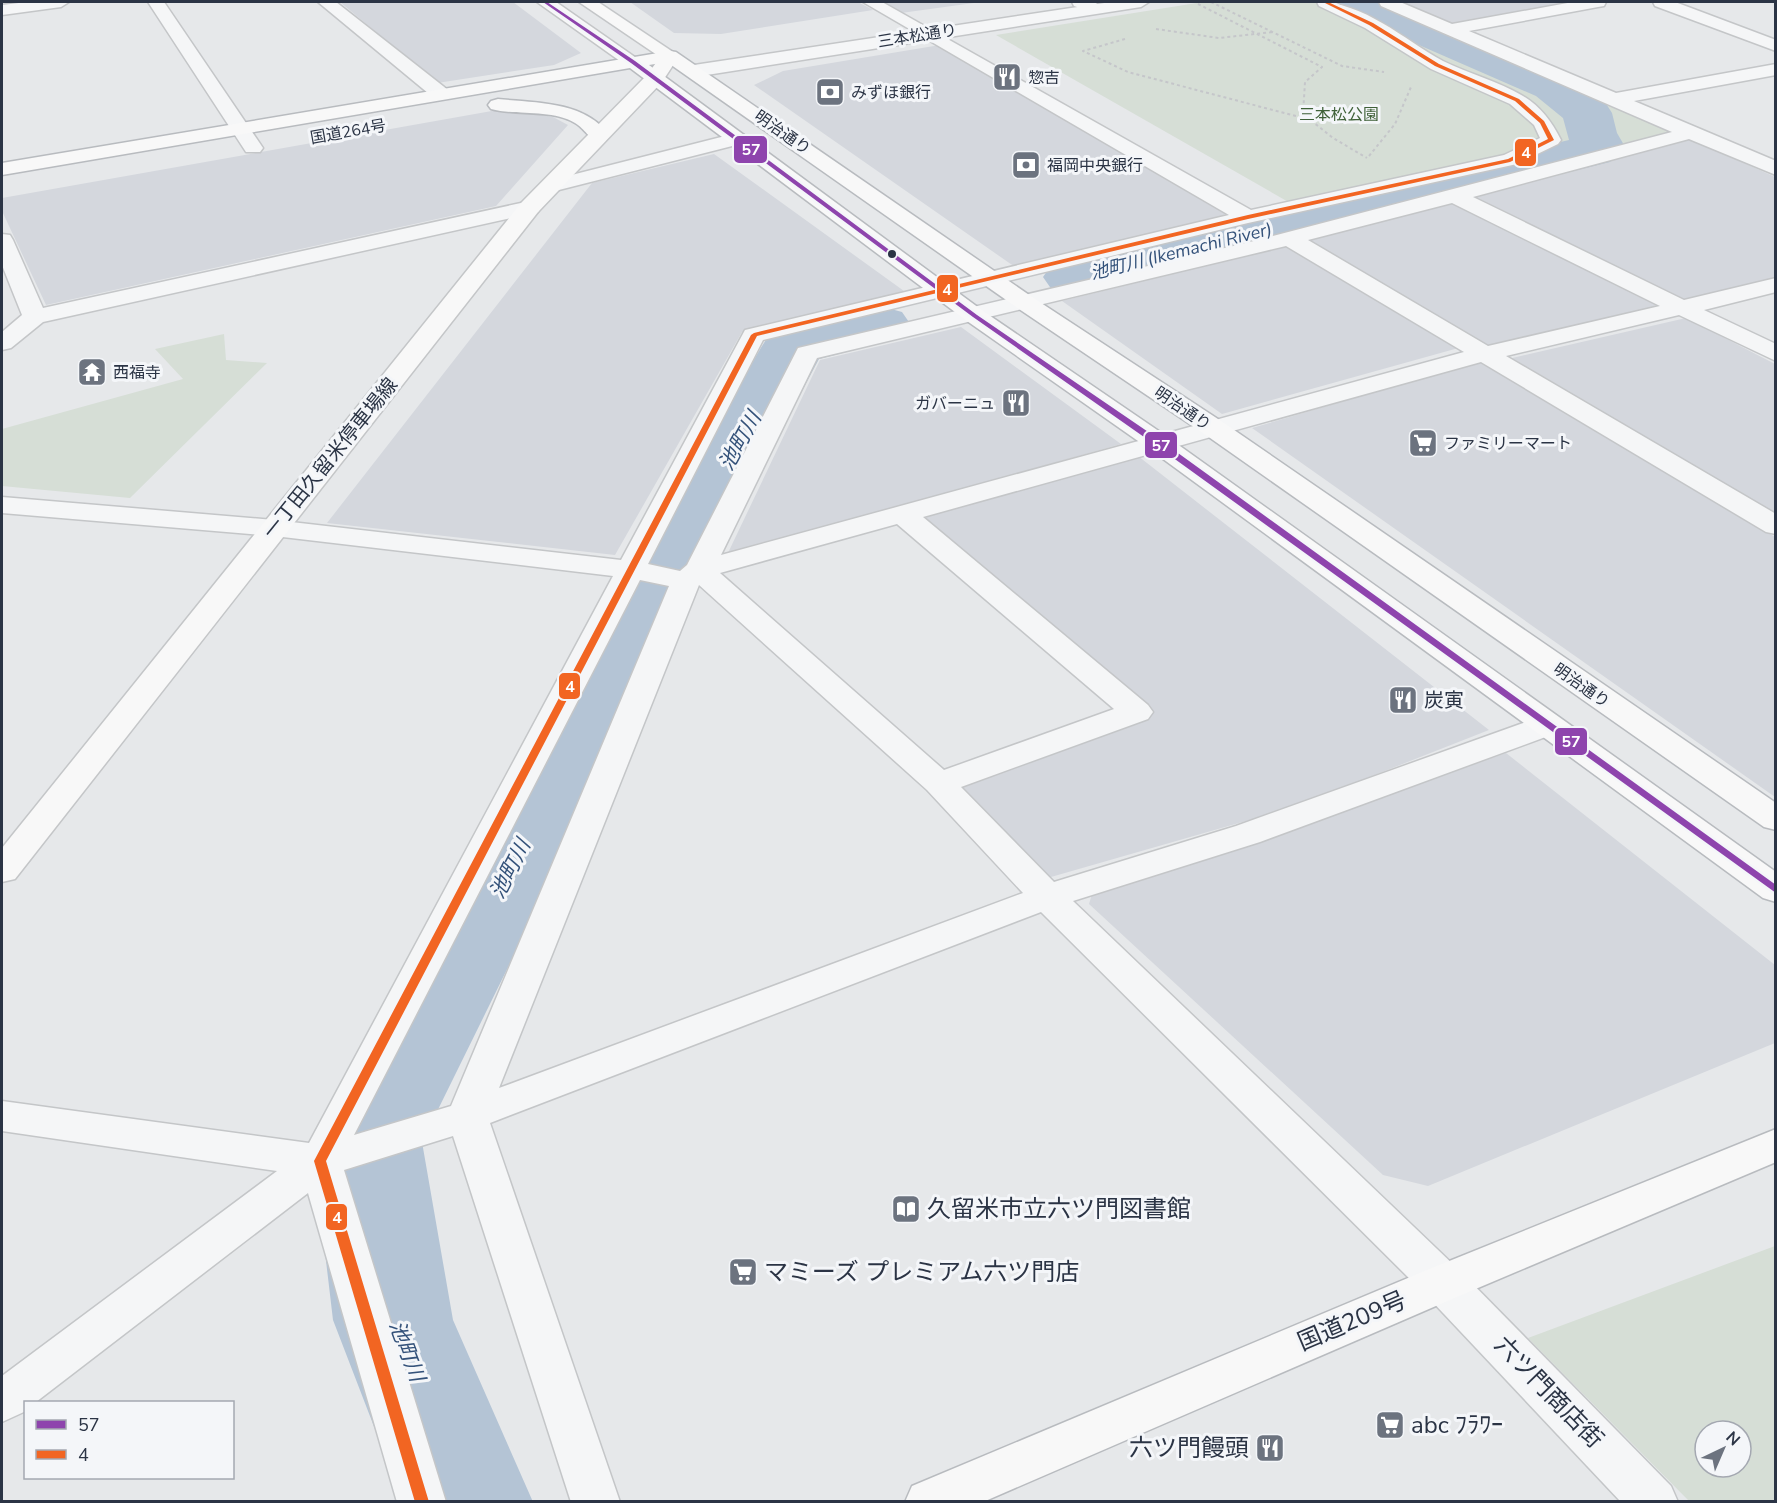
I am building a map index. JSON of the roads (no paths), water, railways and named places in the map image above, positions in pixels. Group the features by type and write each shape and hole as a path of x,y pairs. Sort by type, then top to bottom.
{"main road":[{"name":"明治通り","path":"545,2 655,78 944,290 975,316 1157,442 1776,890"},
{"name":"明治通り","path":"587,2 686,60 1027,304 1212,427 1776,819"},
{"name":"国道264号","path":"2,169 633,62 686,60"},
{"name":"一丁田久留米停車場線","path":"2,871 530,207 655,78 686,60"},
{"path":"598,88 655,78"},
{"path":"474,109 565,94"},
{"path":"498,105 556,111 582,119 598,135"},
{"path":"230,152 276,144"},
{"path":"1361,589 1415,569"},
{"name":"国道209号","path":"929,1502 1443,1283 1776,1145"}],"street":[{"path":"2,10 61,2"},
{"path":"156,2 253,148"},
{"path":"326,2 441,94"},
{"path":"871,2 905,20 928,25 1248,217"},
{"path":"1008,5 1031,2"},
{"name":"三本松通り","path":"686,60 928,25 1088,5 1142,2"},
{"path":"422,1502 320,1161 633,570 754,335 1248,217 1510,160 1551,140 1542,122 1516,100 1437,65 1371,24 1325,2"},
{"path":"1388,2 1776,169"},
{"path":"1451,28 1598,2"},
{"path":"1661,2 1776,46"},
{"name":"三本松通り","path":"870,25 905,20"},
{"path":"1616,99 1776,69"},
{"path":"596,1502 467,1116 692,575 807,354 1027,304 1290,239 1456,197 1689,133"},
{"path":"551,186 737,138"},
{"path":"1456,197 1776,354"},
{"path":"2,343 35,317 530,207"},
{"path":"1290,239 1776,526"},
{"path":"2,240 35,317"},
{"path":"2,505 274,528 692,575 1212,427 1485,354 1776,285"},
{"path":"903,515 1137,712 939,783"},
{"name":"六ツ門商店街","path":"692,575 939,783 1047,897 1443,1283 1654,1502"},
{"path":"2,1402 320,1161 467,1116 1047,897 1248,834 1548,725"},
{"path":"2,1116 320,1161"}],"waterway":[{"name":"池町川 (Ikemachi River)","path":"1073,277 1591,151 1598,145 1591,133 1587,113 1553,86 1357,2"},
{"name":"池町川","path":"468,1502 393,1320 367,1142 637,624 794,346 880,325"}],"place":[{"name":"惣吉","path":"1007,77"},
{"name":"みずほ銀行","path":"830,92"},
{"name":"福岡中央銀行","path":"1026,165"},
{"name":"西福寺","path":"92,372"},
{"name":"ガバーニュ","path":"1016,403"},
{"name":"ファミリーマート","path":"1423,443"},
{"name":"炭寅","path":"1403,700"},
{"name":"久留米市立六ツ門図書館","path":"906,1209"},
{"name":"マミーズ プレミアム六ツ門店","path":"743,1272"},
{"name":"abc ﾌﾗﾜｰ","path":"1390,1425"},
{"name":"六ツ門饅頭","path":"1270,1448"}],"park label":[{"name":"三本松公園","path":"1339,114"}]}
